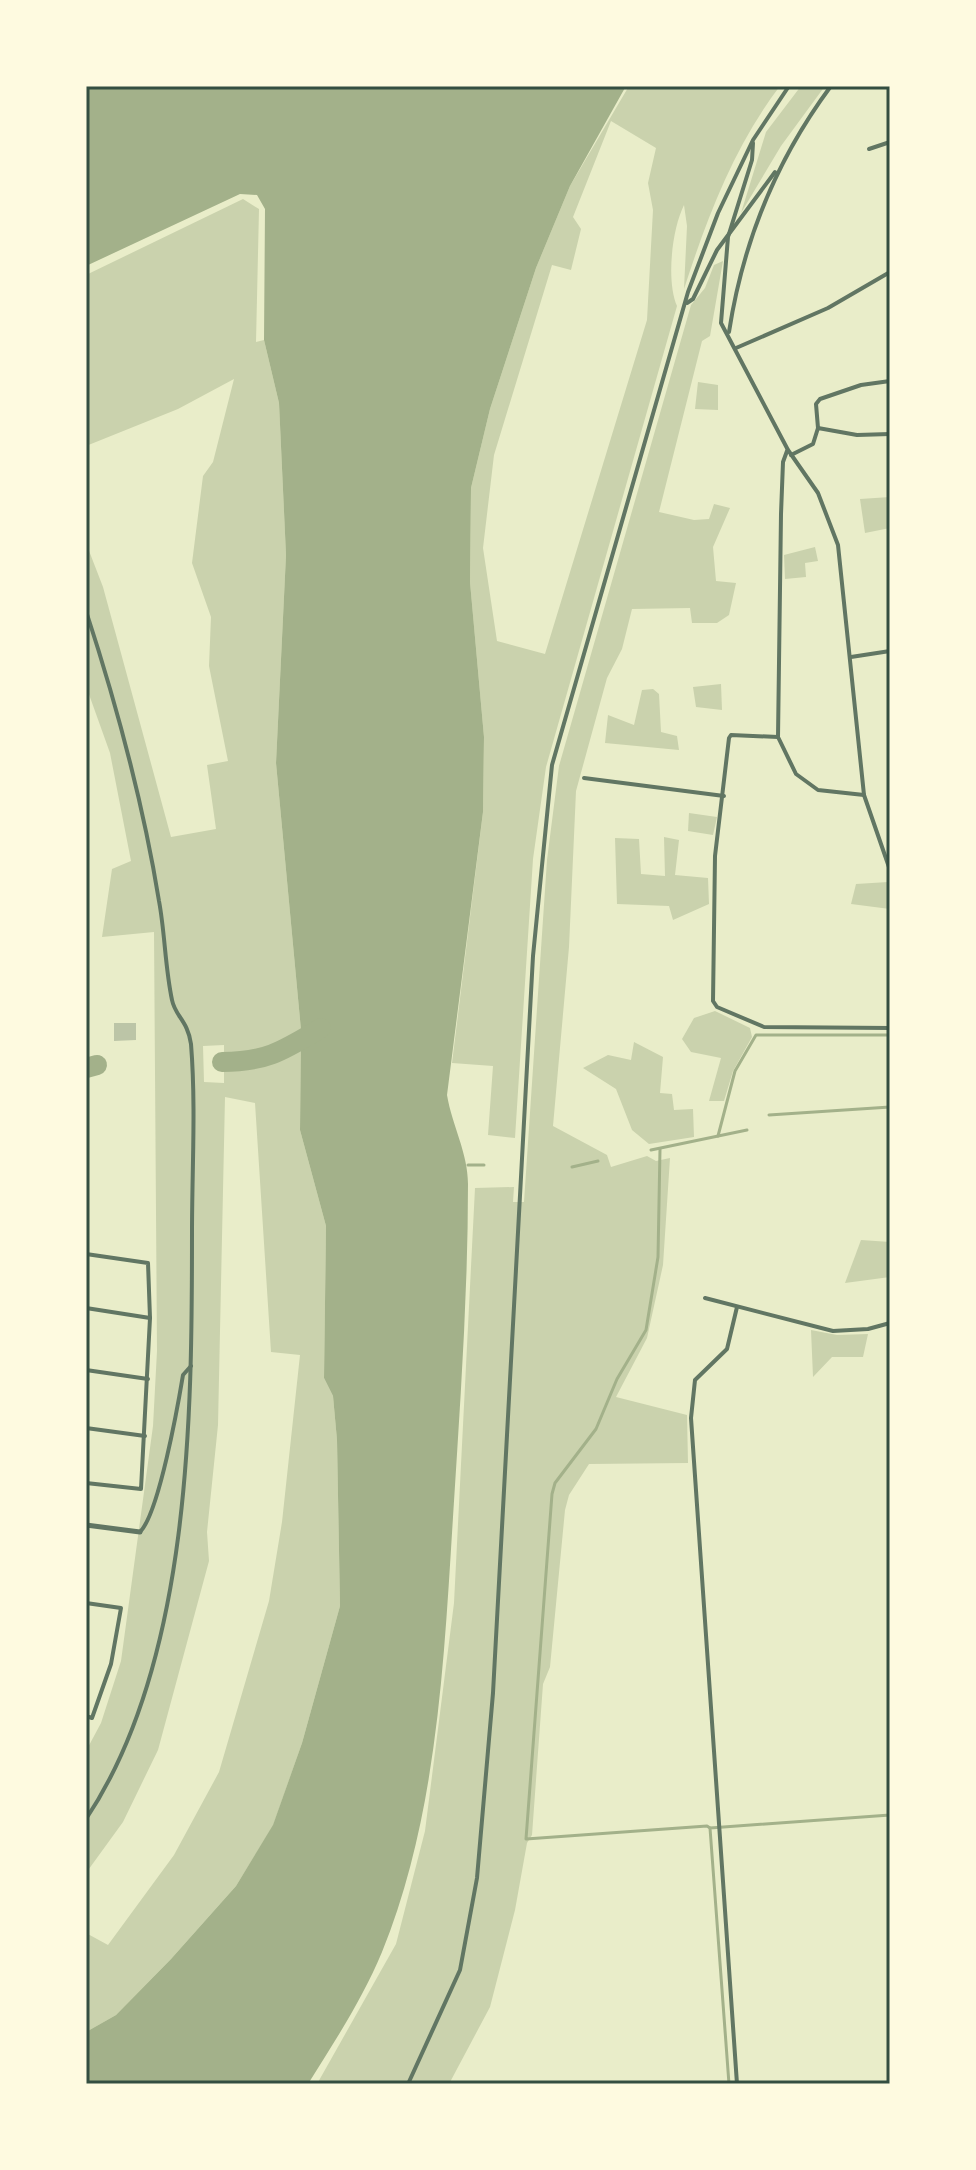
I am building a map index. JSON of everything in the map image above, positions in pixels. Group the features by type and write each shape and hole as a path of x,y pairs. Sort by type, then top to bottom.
{"street":[{"path":"408,2084 460,1970 477,1878 493,1693 533,956 552,765 685,304 718,213 753,140 789,86"},
{"path":"685,304 693,299 717,250 781,164 831,86"},
{"path":"753,140 752,160 728,237 721,323 729,333 789,453 818,493 838,545 864,795 890,870"},
{"path":"869,149 890,142"},
{"path":"729,333 743,263 781,164"},
{"path":"736,348 828,308 890,272"},
{"path":"864,795 818,790 796,774 778,737 783,462 789,453 813,444 818,428 816,404 820,399 861,385 890,381"},
{"path":"818,428 857,435 890,434"},
{"path":"86,611 116,704 140,799 160,903 172,1004 187,1023 191,1045 191,1366 180,1510 160,1634 132,1732 86,1819"},
{"path":"851,657 890,651"},
{"path":"778,737 731,735 715,856 713,1001 717,1007 764,1027 890,1028"},
{"path":"584,778 724,796"},
{"path":"86,1254 148,1263 150,1318 141,1489 86,1483"},
{"path":"705,1298 833,1331 868,1329 890,1323"},
{"path":"737,1307 727,1349 695,1380 691,1418 737,2084"},
{"path":"86,1308 150,1318"},
{"path":"86,1525 140,1532 154,1501 183,1375 191,1366"},
{"path":"86,1370 148,1379"},
{"path":"86,1428 145,1436"},
{"path":"86,1603 121,1608 111,1664 92,1718 86,1716"}],"shaded area":[{"path":"86,86 626,86 570,186 536,268 490,409 471,488 470,582 484,737 483,812 447,1095 467,1173 468,1226 461,1392 441,1682 426,1793 400,1900 366,1986 308,2084 86,2084 86,2032 116,2015 171,1959 236,1886 273,1825 302,1743 340,1606 337,1440 333,1396 324,1378 326,1226 300,1130 301,1030 276,763 286,555 279,403 264,340 265,209 257,195 240,194 86,266"},
{"path":"629,86 780,86 749,133 723,183 684,289 687,226 684,205 676,227 671,269 677,306 546,767 533,859 515,1138 488,1135 493,1066 452,1063 483,812 484,737 470,582 471,488 490,409 536,268 570,186","holes":["611,121 656,148 648,183 653,210 647,320 545,654 497,641 483,548 494,455 552,265 571,270 581,229 573,217"]},
{"path":"801,86 825,86 781,146 741,213 766,132"},
{"path":"243,199 259,209 256,342 264,340 279,403 286,555 276,763 301,1030 300,1130 326,1226 324,1378 333,1396 337,1440 340,1606 302,1743 273,1826 236,1886 171,1959 116,2015 86,2032 86,1933 108,1945 174,1855 219,1772 269,1601 282,1522 300,1355 271,1352 255,1103 225,1097 218,1425 207,1532 209,1561 158,1750 123,1822 86,1873 86,1751 101,1723 121,1661 153,1426 157,1351 154,932 102,937 112,869 131,861 110,753 86,686 86,543 103,587 171,837 216,829 207,765 228,761 209,666 211,617 192,563 203,476 213,462 234,379 178,409 86,446 86,275","holes":["224,1045 224,1083 204,1082 203,1046"]},
{"path":"723,261 710,336 702,341 659,512 694,520 709,519 714,504 730,508 713,547 716,581 736,583 729,615 717,623 692,623 690,608 632,609 622,649 607,678 576,791 569,947 553,1126 607,1155 611,1167 647,1156 656,1161 670,1158 663,1265 647,1338 616,1397 687,1415 688,1463 589,1464 569,1495 550,1667 543,1684 532,1835 527,1843 515,1910 490,2007 449,2084 317,2084 396,1944 425,1831 454,1603 475,1188 514,1187 513,1202 524,1202 547,860 559,766 691,305 705,288 714,265"},
{"path":"698,382 718,385 718,410 695,409"},
{"path":"890,497 890,528 865,533 860,499"},
{"path":"815,547 818,561 805,563 806,577 785,579 784,555"},
{"path":"721,684 722,710 696,707 693,687"},
{"path":"653,689 659,694 661,732 677,736 679,750 605,743 608,715 634,725 642,690"},
{"path":"689,813 717,817 713,835 688,831"},
{"path":"664,837 679,840 675,875 708,878 709,904 673,920 669,906 617,904 615,838 639,839 641,874 665,876"},
{"path":"888,882 890,909 851,904 856,884"},
{"path":"715,1011 750,1028 752,1037 733,1071 724,1101 709,1101 721,1058 691,1052 682,1039 694,1018"},
{"path":"634,1042 663,1057 660,1093 672,1094 674,1110 693,1109 694,1137 649,1144 632,1130 616,1089 583,1068 608,1055 631,1060"},
{"path":"861,1240 890,1242 890,1277 845,1283"},
{"path":"811,1330 837,1335 868,1334 863,1357 832,1357 813,1377"}],"building":[{"path":"114,1023 136,1023 136,1040 114,1041"}],"waterway":[{"path":"222,1062 263,1057 321,1028"},
{"path":"718,1136 735,1071 756,1035 890,1035"},
{"path":"86,1068 97,1065"},
{"path":"769,1115 890,1107"},
{"path":"651,1150 747,1130"},
{"path":"660,1149 658,1257 646,1330 617,1379 596,1429 555,1483 552,1494 526,1839 710,1828"},
{"path":"572,1167 598,1161"},
{"path":"468,1165 484,1165"},
{"path":"729,2084 710,1828 890,1815"}]}
